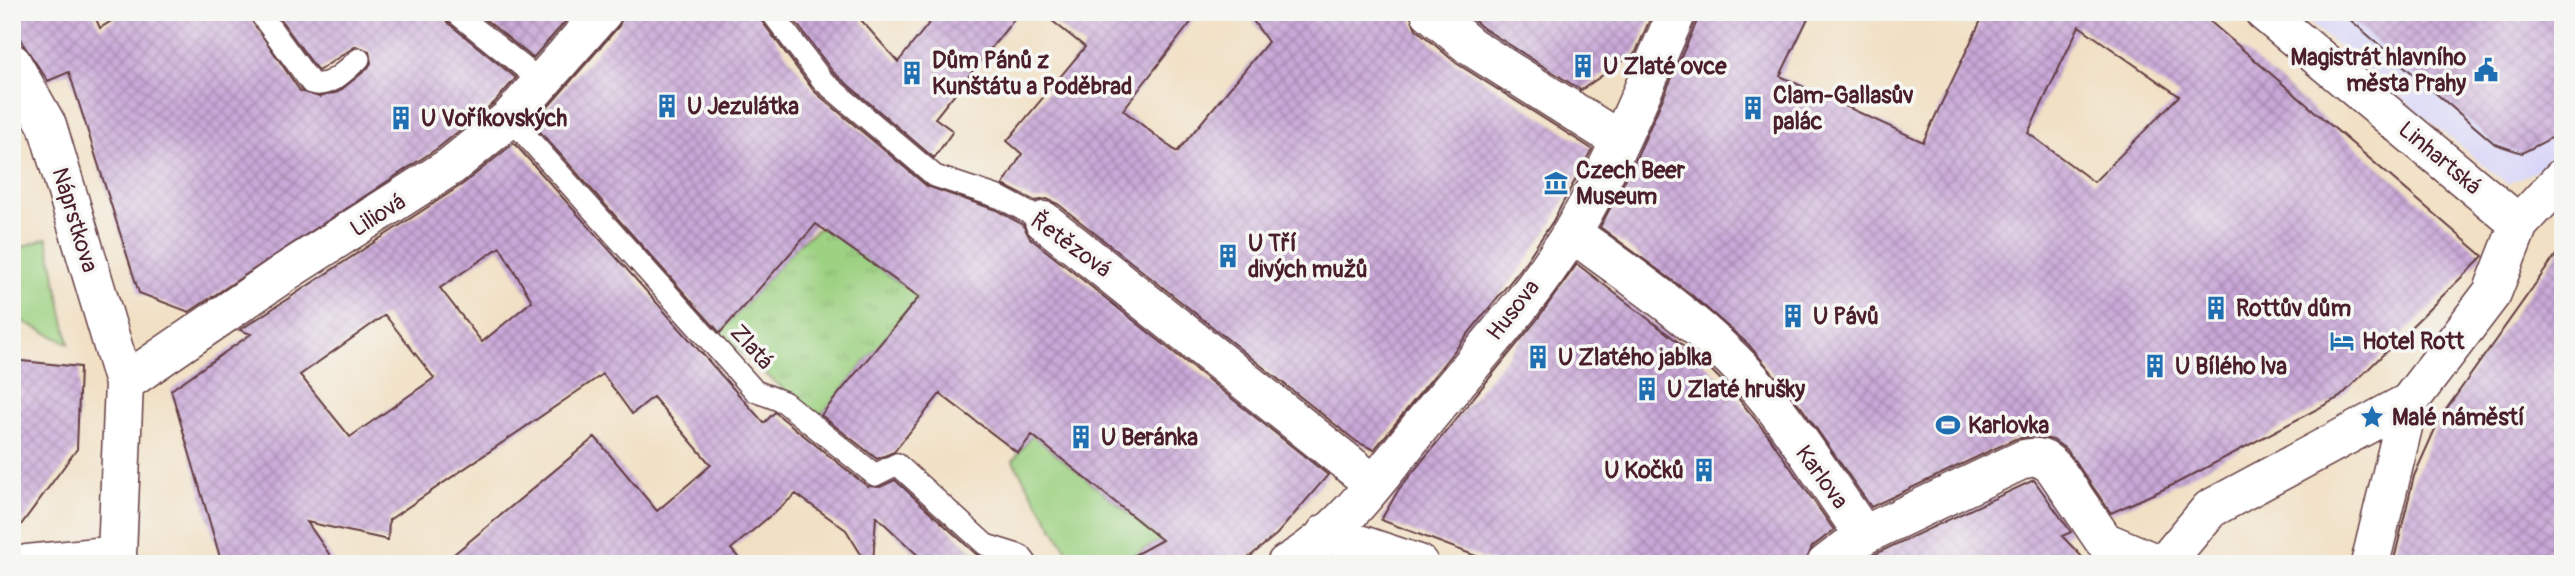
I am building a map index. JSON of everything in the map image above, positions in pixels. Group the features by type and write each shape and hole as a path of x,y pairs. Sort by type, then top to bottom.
{"street":[{"name":"Liliová","path":"124,383 287,271 451,166 510,118 603,12"},
{"path":"1430,12 1470,46 1619,141"},
{"name":"Husova","path":"1286,564 1302,555 1374,485 1515,310 1572,233 1619,141 1677,12"},
{"name":"Linhartská","path":"2264,12 2519,224"},
{"name":"Náprstkova","path":"12,63 47,125 124,383 118,559"},
{"path":"2370,564 2409,402 2492,293 2519,224 2563,177"},
{"name":"Řetězová","path":"1044,221 1374,485"},
{"name":"Karlova","path":"1572,233 1672,306 1734,360 1769,402 1864,535"},
{"path":"1826,564 1864,535 2035,456 2047,460 2055,469 2104,541 2161,564 2210,509 2409,402"},
{"path":"1326,533 1419,564"},
{"path":"27,564 118,559"}],"lane":[{"path":"259,12 311,83 321,86 359,59"},
{"path":"455,12 543,83"},
{"name":"Řetězová","path":"771,12 823,81 935,176 1001,198 1044,221"},
{"name":"Zlatá","path":"510,118 755,391 784,402 875,475 897,464 986,545 1021,556 1027,564"}],"shaded area":[{"name":"Magistrát hlavního města Prahy","path":"2296,12 2563,12 2563,152 2552,164 2507,184"}],"green space":[{"path":"821,227 919,297 818,419 719,334 798,244"},
{"path":"47,238 69,344 12,316 12,251"},
{"path":"1032,435 1162,540 1118,564 1075,564 1013,461"}],"building":[{"path":"12,12 93,12 100,28 126,12 246,12 300,91 319,97 338,92 367,69 371,63 369,51 356,46 318,71 275,12 442,12 447,22 516,78 495,102 438,148 189,312 139,293 69,72 48,81 12,23"},
{"path":"476,12 574,12 533,58"},
{"path":"624,12 758,12 761,20 814,91 927,186 996,210 1023,225 1030,238 1328,475 1277,534 1241,564 1118,564 1162,540 1032,435 1018,453 940,394 894,452 877,459 821,415 919,297 816,224 720,333 533,124 619,26"},
{"name":"Dům Pánů z Kunštátu a Poděbrad","path":"788,12 854,12 898,62 938,12 1020,12 935,118 953,131 934,158 833,72"},
{"path":"1041,12 1199,12 1123,110 1177,152 1268,42 1247,12 1409,12 1416,29 1456,63 1592,149 1553,221 1520,270 1374,450 1357,442 1058,204 1047,199 1035,201 1003,185 1022,154 1007,141 1085,47"},
{"name":"U Zlaté ovce","path":"1464,12 1653,12 1636,52 1581,90 1483,28"},
{"path":"1701,12 1811,12 1780,76 1923,142 1985,12 2199,12 2483,256 2340,397 2175,484 2111,513 2067,450 2053,440 2034,436 2015,439 1871,507 1802,408 1748,344 1688,292 1600,227 1635,161","holes":["2079,26 2179,96 2094,182 2028,133"]},
{"name":"Magistrát hlavního města Prahy","path":"2341,12 2563,12 2563,132 2522,153 2495,144"},
{"path":"514,143 764,423 775,412 867,486 880,487 895,480 977,555 994,564 927,564 876,516 873,564 867,564 846,530 796,494 731,549 744,564 442,564 595,437 657,511 711,465 653,397 632,414 603,374 389,520 388,540 307,522 336,564 222,564 171,390 251,334 240,330 463,184","holes":["500,247 532,301 482,342 440,288","385,315 434,378 350,437 300,375"]},
{"path":"2563,245 2563,564 2393,564 2414,476 2440,418"},
{"path":"1577,264 1699,358 1734,393 1767,434 1834,530 1812,547 1805,564 1497,564 1381,520 1399,489 1536,321"},
{"path":"12,360 80,367 77,449 12,537"},
{"path":"2034,480 2071,532 2062,536 2089,564 1862,564 1875,554"}],"place":[{"name":"U Zlaté ovce","path":"1583,66"},
{"name":"Magistrát hlavního města Prahy","path":"2486,70"},
{"name":"Dům Pánů z Kunštátu a Poděbrad","path":"912,73"},
{"name":"U Jezulátka","path":"667,106"},
{"name":"Clam-Gallasův palác","path":"1753,108"},
{"name":"U Voříkovských","path":"401,118"},
{"name":"Czech Beer Museum","path":"1556,183"},
{"name":"U Tří divých mužů","path":"1228,256"},
{"name":"Rottův dům","path":"2216,308"},
{"name":"U Pávů","path":"1793,316"},
{"name":"Hotel Rott","path":"2342,341"},
{"name":"U Zlatého jablka","path":"1538,357"},
{"name":"U Bílého lva","path":"2155,366"},
{"name":"U Zlaté hrušky","path":"1647,389"},
{"name":"Malé náměstí","path":"2372,417"},
{"name":"Karlovka","path":"1948,425"},
{"name":"U Beránka","path":"1081,437"},
{"name":"U Kočků","path":"1704,470"}]}
